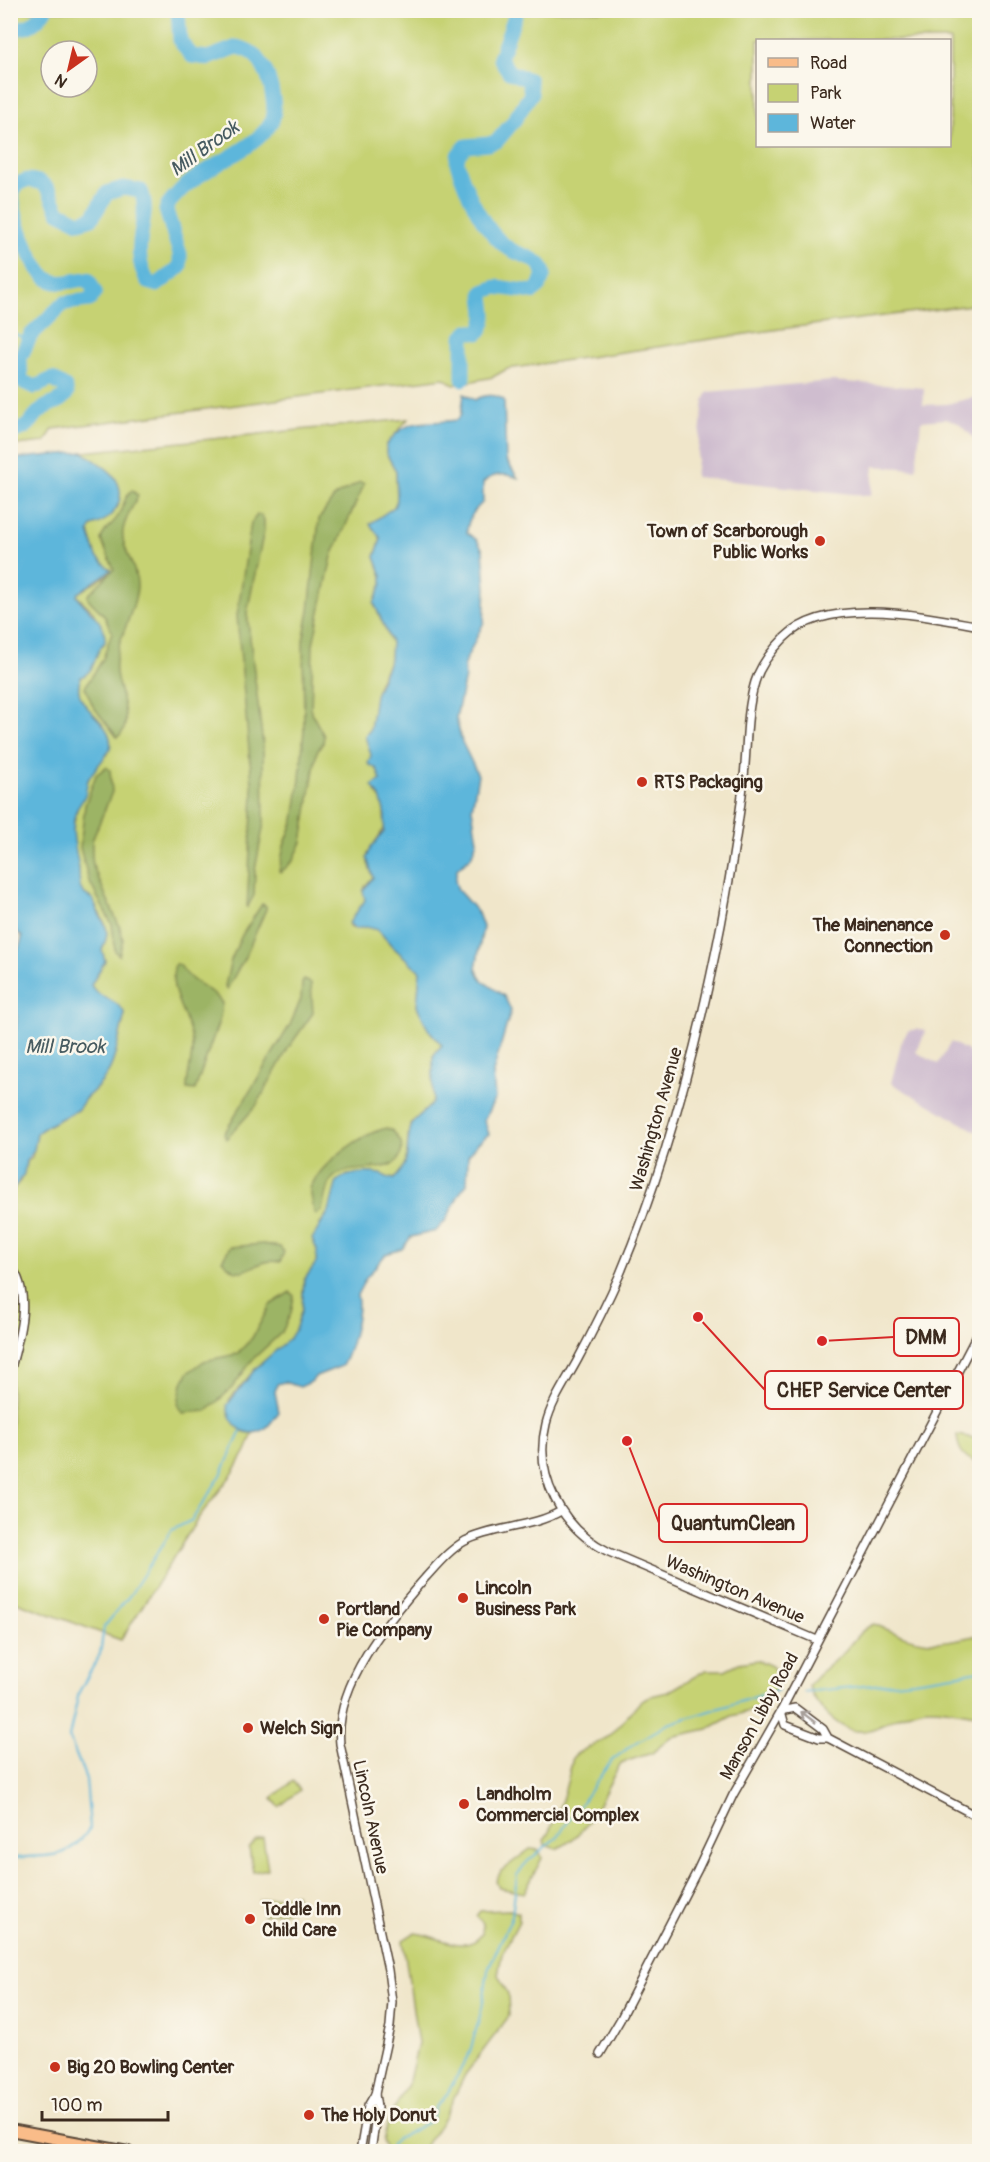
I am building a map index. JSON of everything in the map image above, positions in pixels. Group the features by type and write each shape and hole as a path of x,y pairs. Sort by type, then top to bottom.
{"main road":[{"path":"10,2130 128,2151"}],"street":[{"name":"Washington Avenue","path":"817,1640 599,1547 581,1535 561,1511 544,1467 546,1424 554,1403 597,1323 619,1275 668,1141 717,944 737,830 753,694 761,669 775,647 790,632 828,615 866,612 980,626"},
{"path":"10,1265 21,1287 22,1307 10,1372"},
{"name":"Manson Libby Road","path":"600,2054 697,1871 733,1795 781,1711 980,1329"},
{"name":"Lincoln Avenue","path":"360,2151 368,2106 375,2094 390,2026 391,1992 341,1750 339,1726 344,1704 359,1670 387,1623 449,1553 473,1538 549,1517 561,1511"},
{"path":"828,1738 823,1729 795,1708 781,1711 785,1725 808,1735 828,1738 980,1818"},
{"name":"Lincoln Avenue","path":"370,2151 377,2108 375,2094"}],"shaded area":[{"path":"832,381 924,388 923,405 947,404 979,396 979,443 958,423 946,419 921,421 916,469 874,466 871,496 695,477 704,400 708,392"},
{"path":"917,1029 926,1031 916,1052 938,1064 951,1042 968,1051 978,1061 979,1133 891,1083 902,1040 908,1031"}],"green space":[{"path":"10,11 979,11 979,304 780,329 507,369 493,377 454,385 444,378 53,429 45,442 17,445 10,441"},
{"path":"408,419 387,444 386,453 396,471 397,500 394,507 370,524 381,538 375,557 382,576 382,584 374,603 391,642 390,659 378,684 370,730 365,736 381,780 375,791 383,803 385,827 368,853 368,863 373,877 365,886 365,901 349,926 354,929 366,927 378,930 420,971 417,1006 432,1034 442,1045 433,1056 433,1101 411,1125 406,1162 394,1179 374,1174 347,1175 320,1224 316,1263 304,1280 302,1309 291,1338 256,1368 229,1400 241,1431 253,1433 246,1451 233,1473 199,1517 121,1640 11,1600 11,1192 21,1180 27,1161 32,1157 37,1133 77,1110 104,1078 114,1059 125,1014 97,994 91,985 105,961 102,950 107,928 93,899 84,894 80,887 73,837 75,816 88,780 94,769 108,754 106,730 82,702 78,687 81,677 85,675 97,650 104,644 93,611 77,596 78,593 108,574 110,568 106,567 97,557 89,532 92,526 118,507 120,496 103,468 83,452"},
{"path":"360,482 364,484 363,487 332,556 313,644 311,712 324,736 323,743 317,751 302,842 293,861 281,872 279,871 284,846 294,820 300,779 304,729 303,641 309,611 319,519 335,496"},
{"path":"132,490 138,496 125,521 123,537 135,572 137,587 116,661 117,679 125,717 125,725 117,737 93,706 85,687 103,659 112,632 104,615 88,599 88,595 114,569 101,540 118,516"},
{"path":"257,515 261,515 264,520 264,530 247,613 263,745 264,823 255,870 254,895 247,908 253,794 237,616 251,523"},
{"path":"106,767 110,770 112,792 92,841 92,855 93,866 120,928 123,940 119,955 115,951 112,925 89,881 80,848 85,805 96,775"},
{"path":"262,904 266,906 266,909 245,957 227,989 225,986 231,960 242,935"},
{"path":"175,964 180,965 190,977 212,992 222,1003 220,1018 195,1090 187,1089 192,1044 189,1028 173,983"},
{"path":"304,980 311,983 313,1013 289,1047 256,1106 226,1139 224,1134 290,1025 301,999"},
{"path":"386,1128 393,1131 401,1142 401,1155 396,1162 387,1166 340,1173 328,1185 322,1210 317,1214 314,1213 310,1188 323,1169 332,1159 354,1143"},
{"path":"263,1244 280,1247 284,1252 280,1262 268,1261 239,1271 229,1267 222,1260 230,1247"},
{"path":"290,1292 294,1296 291,1313 282,1332 253,1359 232,1388 207,1411 183,1413 178,1404 182,1383 188,1373 204,1361 237,1354 252,1338 270,1305"},
{"path":"957,1435 979,1439 979,1464 963,1454"},
{"path":"874,1624 926,1642 948,1641 979,1635 979,1714 942,1709 920,1709 864,1731 853,1731 829,1716 812,1695 809,1686 861,1632"},
{"path":"758,1660 772,1666 778,1675 777,1685 761,1708 732,1716 708,1729 671,1737 652,1753 621,1763 595,1812 579,1833 556,1849 545,1845 544,1840 558,1811 573,1757 610,1736 640,1702 651,1696 668,1692 706,1670 725,1670 739,1663"},
{"path":"293,1781 300,1790 279,1807 272,1798"},
{"path":"263,1838 268,1869 253,1872 249,1848 256,1840"},
{"path":"530,1849 539,1850 542,1858 524,1893 499,1888 496,1881 501,1871"},
{"path":"296,1894 298,1908 264,1915 260,1900"},
{"path":"510,1910 519,1913 519,1921 502,1954 498,1975 508,1994 509,2016 465,2075 444,2118 422,2151 387,2151 383,2141 388,2120 408,2084 418,2044 403,1940 414,1933 450,1943 468,1944 482,1934 483,1923 476,1916 480,1911"}],"water":[{"path":"464,394 475,400 497,396 504,400 506,460 518,478 499,475 483,483 483,502 474,512 468,524 467,533 477,540 483,550 486,588 484,622 464,664 465,677 456,718 462,742 478,775 472,808 477,841 471,857 457,869 455,881 458,890 478,913 483,927 476,968 479,975 483,981 504,996 511,1010 493,1072 495,1098 484,1120 489,1134 468,1156 467,1184 446,1220 436,1231 411,1237 402,1249 386,1254 366,1278 357,1295 358,1311 354,1331 342,1366 316,1376 311,1382 300,1387 284,1382 277,1384 275,1392 279,1412 265,1429 249,1433 238,1428 234,1423 227,1405 256,1368 290,1338 295,1330 302,1309 304,1280 316,1263 317,1250 312,1239 329,1211 337,1181 352,1174 364,1173 381,1174 394,1179 406,1161 412,1125 433,1101 433,1056 442,1045 428,1029 417,1006 420,971 378,930 366,927 355,929 349,923 365,900 363,891 373,877 367,858 371,847 384,832 385,814 380,797 372,786 381,780 377,769 368,764 371,755 365,736 370,730 375,695 390,659 391,642 374,603 382,584 382,576 375,557 381,539 370,524 394,507 397,500 396,471 386,453 386,446 394,436 409,425 457,420 461,415"},
{"name":"Mill Brook","path":"83,452 113,475 118,483 120,499 113,513 107,519 92,526 89,532 97,557 111,570 77,596 99,622 105,634 105,642 90,670 81,677 79,688 86,706 106,730 110,739 110,749 88,780 85,795 74,818 73,833 80,888 84,894 93,899 105,924 107,934 102,950 105,961 91,985 98,993 117,1004 125,1014 114,1058 105,1077 77,1110 37,1133 34,1150 26,1161 24,1174 11,1192 10,1046 15,1034 17,1015 11,989 10,968 22,937 10,924 11,459"}],"waterway":[{"path":"10,28 30,25 45,10"},
{"name":"Mill Brook","path":"10,432 24,428 39,412 59,401 67,393 65,387 52,379 35,387 21,381 20,358 31,335 64,303 90,300 95,292 88,279 55,282 43,275 18,225 13,200 15,187 27,180 41,183 49,190 59,212 79,222 92,218 107,193 123,188 141,191 144,201 140,245 142,269 148,282 157,285 180,267 180,254 166,210 170,202 201,174 253,142 263,133 273,118 271,88 268,77 257,58 249,51 237,47 208,58 192,56 180,41 178,10"},
{"path":"463,379 463,337 468,331 478,333 482,328 485,318 483,292 496,287 533,292 539,287 544,274 540,264 508,248 483,221 470,198 457,163 458,155 466,146 497,141 513,122 531,94 529,80 509,72 500,58 517,10"},
{"path":"10,333 28,339"},
{"path":"10,1861 15,1858 48,1856 66,1851 82,1839 90,1828 86,1779 69,1737 79,1692 100,1654 104,1627 130,1595 172,1530 192,1520 221,1475 241,1431"},
{"path":"804,1692 913,1681 980,1671"},
{"path":"388,2152 395,2140 432,2120 435,2107 446,2096 470,2052 482,2008 488,1970 512,1916 517,1875 527,1862 558,1836 611,1761 632,1745 668,1724 778,1690"}],"place":[{"name":"Town of Scarborough Public Works","path":"820,541"},
{"name":"RTS Packaging","path":"642,782"},
{"name":"The Mainenance Connection","path":"945,935"},
{"name":"CHEP Service Center","path":"698,1317"},
{"name":"DMM","path":"822,1341"},
{"name":"QuantumClean","path":"627,1441"},
{"name":"Lincoln Business Park","path":"463,1598"},
{"name":"Portland Pie Company","path":"324,1619"},
{"name":"Welch Sign","path":"248,1728"},
{"name":"Landholm Commercial Complex","path":"464,1804"},
{"name":"Toddle Inn Child Care","path":"250,1919"},
{"name":"Big 20 Bowling Center","path":"55,2067"},
{"name":"The Holy Donut","path":"309,2115"}]}
